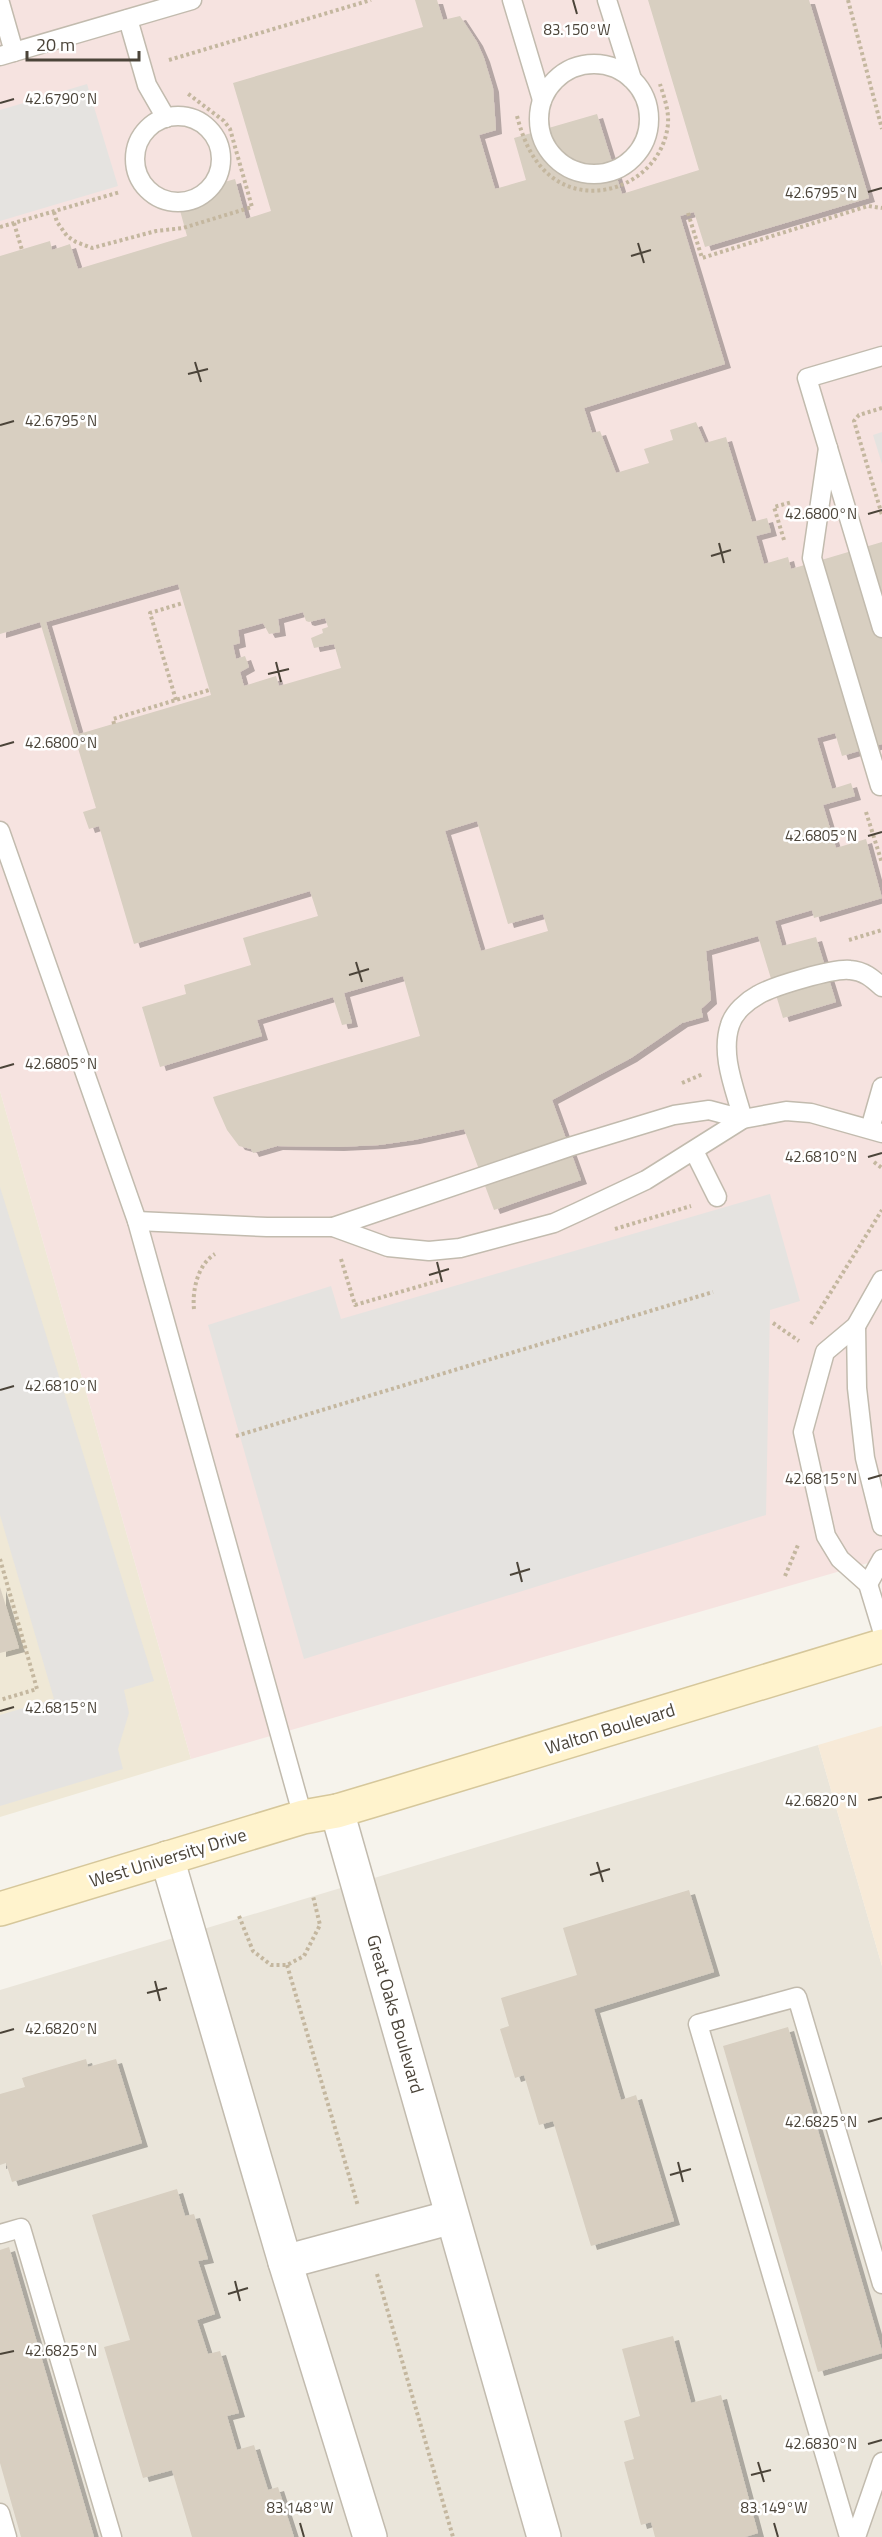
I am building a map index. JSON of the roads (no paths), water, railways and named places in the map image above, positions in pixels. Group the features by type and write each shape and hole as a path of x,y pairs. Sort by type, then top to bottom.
{"main road":[{"name":"Walton Boulevard","path":"337,1811 882,1646"},
{"name":"West University Drive","path":"0,1909 303,1817 337,1811"}],"street":[{"name":"Great Oaks Boulevard","path":"337,1811 544,2537"},
{"path":"167,1858 285,2262 370,2537"},
{"path":"285,2262 452,2217"}],"lane":[{"path":"0,3 7,54 192,0"},
{"path":"512,0 542,100"},
{"path":"607,0 632,79"},
{"path":"128,19 147,85 166,118"},
{"path":"599,64 616,68 632,79 643,93 648,110 648,128 637,153 616,170 598,174 580,172 563,165 550,152 541,136 539,118 542,100 551,84 564,72 581,65 599,64"},
{"path":"179,116 199,122 215,136 220,149 221,163 218,177 198,198 183,203 169,202 155,197 144,187 136,174 134,159 136,146 143,133 153,124 166,118 179,116"},
{"path":"882,356 807,378 882,628"},
{"path":"828,448 812,558 880,786"},
{"path":"0,831 137,1221 303,1817"},
{"path":"743,1119 728,1062 727,1037 731,1022 744,1005 760,994 819,975 849,970 868,974 882,987"},
{"path":"333,1227 388,1247 429,1251 460,1248 554,1223 646,1180 743,1119 786,1111 811,1113 876,1131 882,1087"},
{"path":"137,1221 267,1227 333,1227 569,1147 674,1115 709,1110 743,1119"},
{"path":"693,1151 717,1197"},
{"path":"882,1280 856,1326 825,1352 803,1432 826,1536 840,1559 867,1584 882,1630"},
{"path":"856,1326 857,1388 866,1458 882,1526"},
{"path":"867,1584 882,1559"},
{"path":"849,2537 698,2024 797,1997 882,2284"},
{"path":"0,2234 21,2228 112,2537"},
{"path":"856,2537 882,2462"},
{"path":"0,2513 7,2537"}]}
